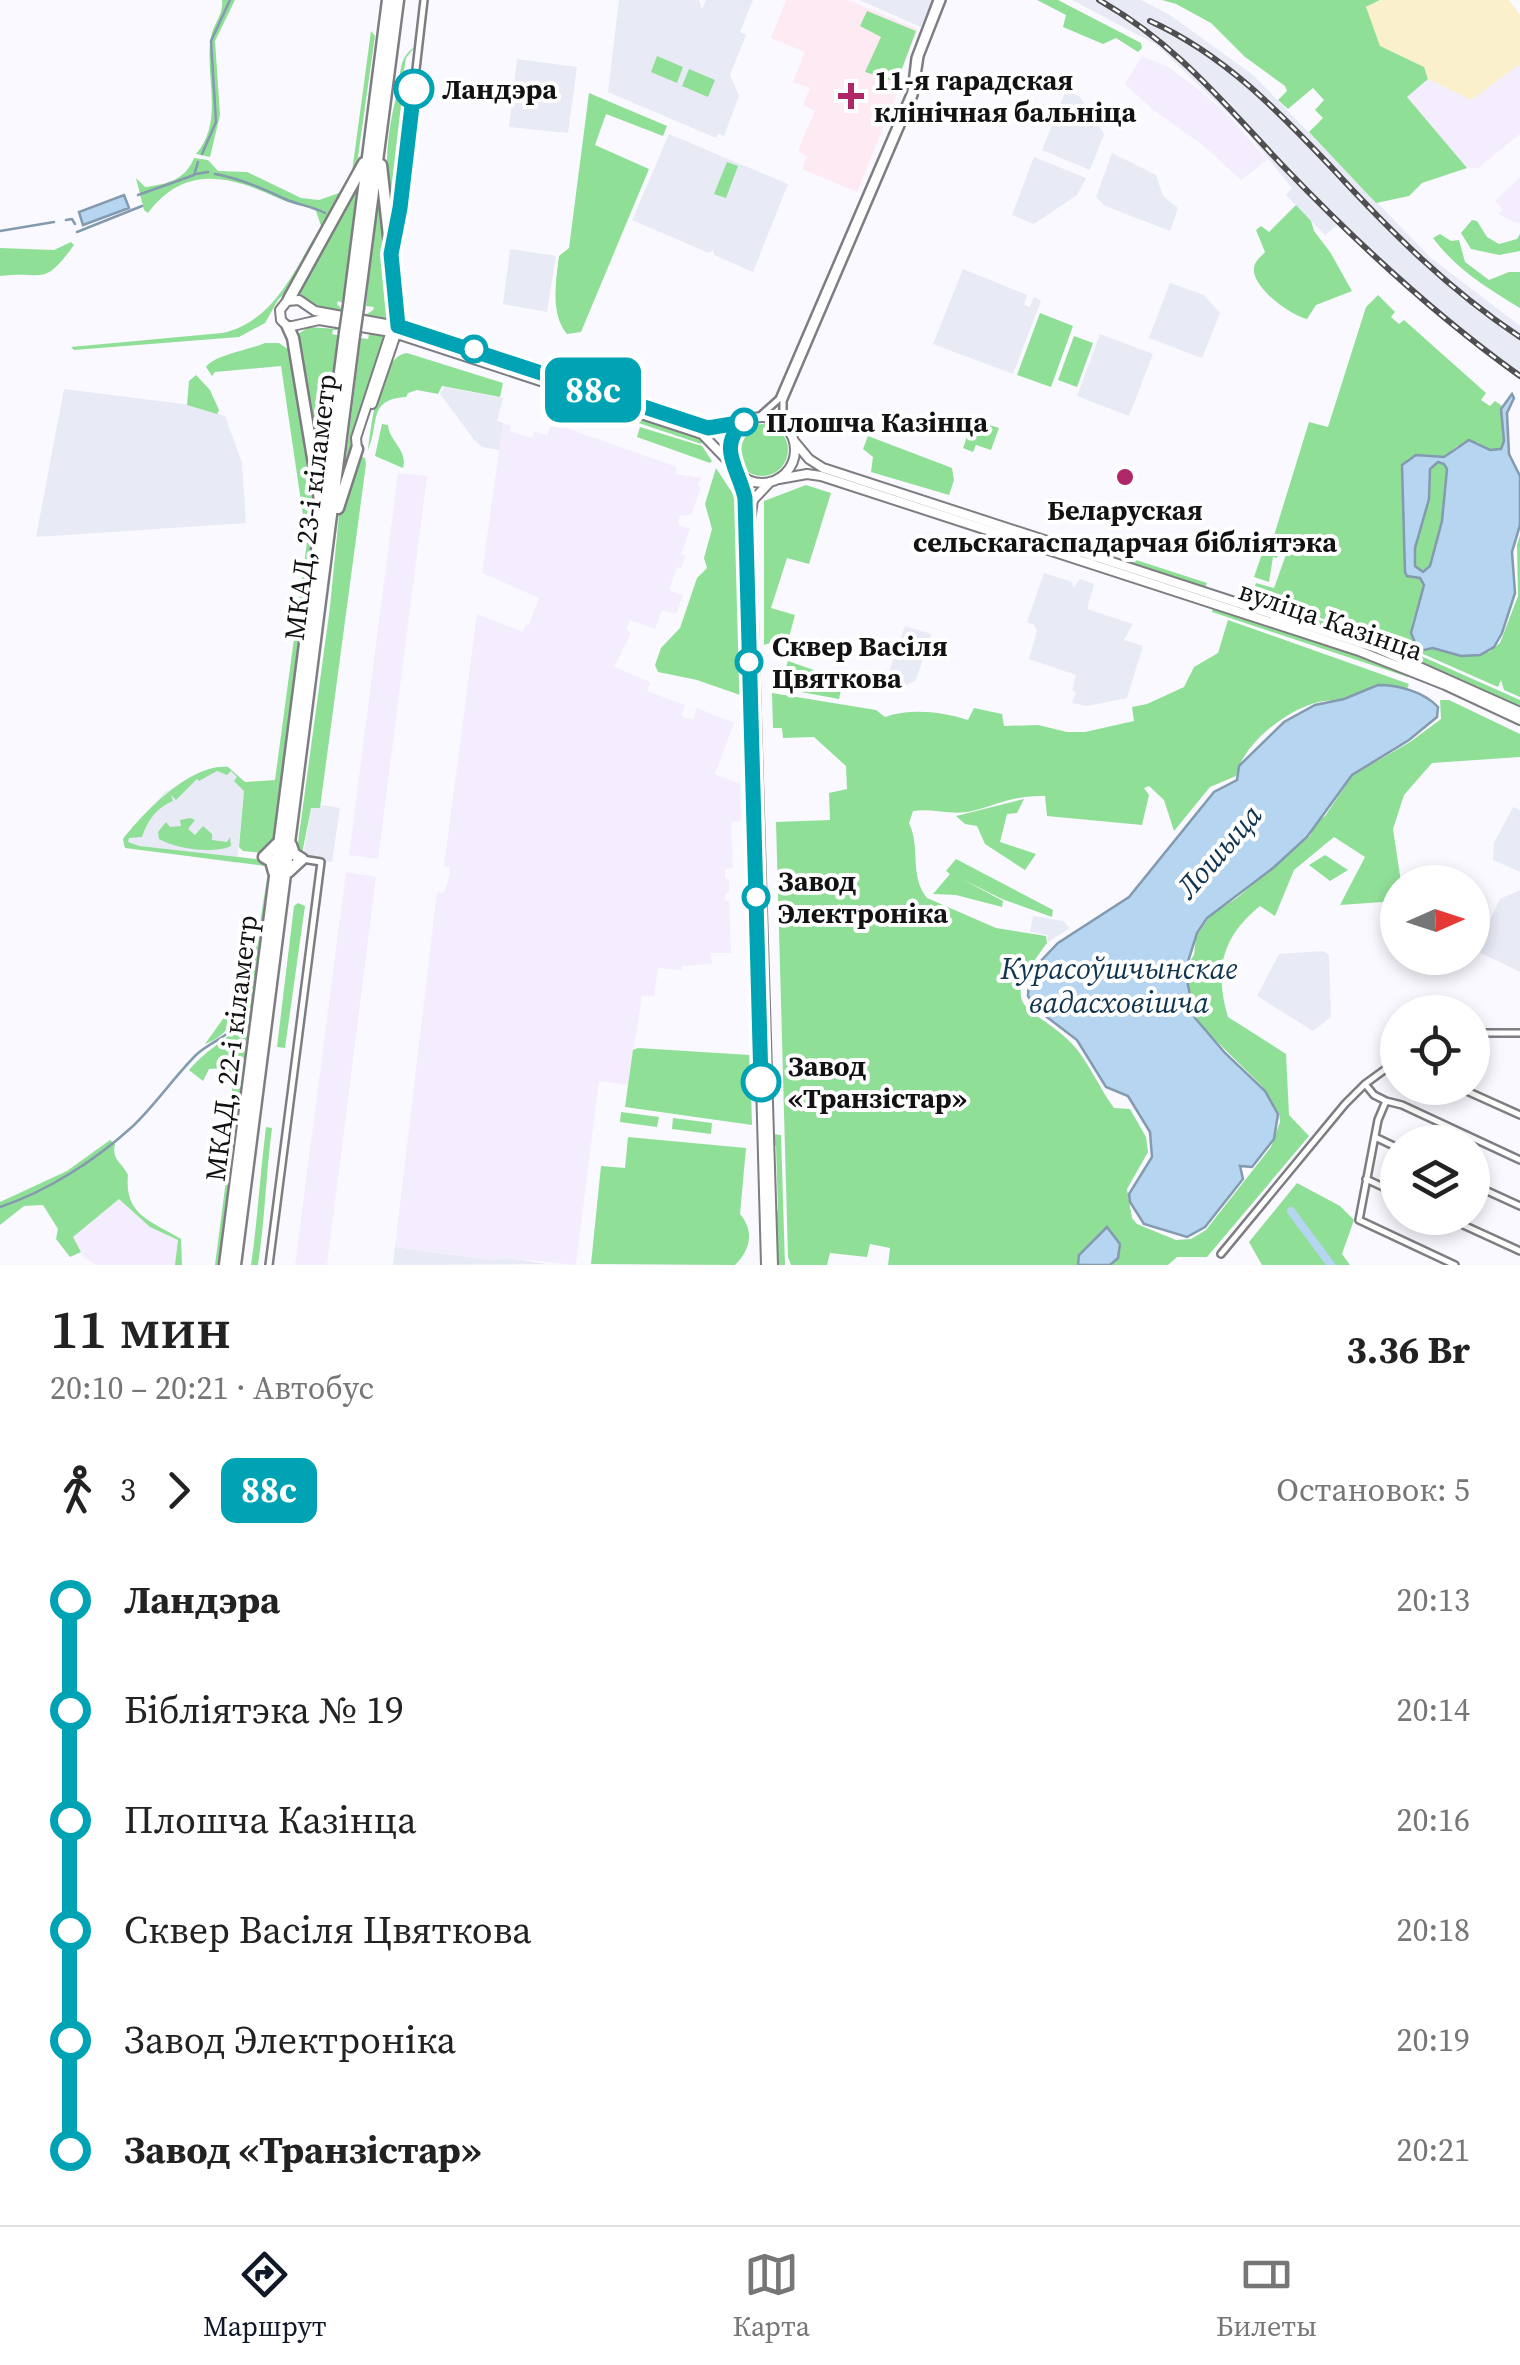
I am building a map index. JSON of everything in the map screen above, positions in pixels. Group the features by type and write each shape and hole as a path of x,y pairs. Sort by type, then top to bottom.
{"highway":[{"path":"388,0 375,144 391,254"},
{"path":"289,299 375,144 398,0"},
{"name":"МКАД, 23-і кіламетр","path":"286,838 330,537 353,307 375,144"},
{"path":"384,206 400,208"},
{"path":"288,327 294,338 321,526"},
{"name":"МКАД, 23-і кіламетр","path":"286,838 321,526 350,334"},
{"path":"330,537 357,449"},
{"path":"286,838 302,860 280,879 264,857 286,838"},
{"name":"МКАД, 22-і кіламетр","path":"225,1265 286,838"},
{"name":"МКАД, 22-і кіламетр","path":"234,1265 280,879"}],"main road":[{"path":"357,449 395,329 391,254"},
{"path":"753,687 750,513 755,496 774,481 793,462 794,441 787,428 774,418 760,416 708,428 395,329 320,312 299,300 289,299 279,314 288,327 325,321 395,329 410,339 702,434 748,480 774,481"},
{"path":"304,323 307,306"},
{"path":"357,449 356,438 395,329"},
{"path":"390,352 410,339"},
{"path":"744,422 730,441 733,467 745,498 769,1265"},
{"name":"вуліца Казінца","path":"794,441 819,467 1117,568"},
{"name":"вуліца Казінца","path":"774,481 806,474 822,476 1324,635 1520,712"},
{"name":"вуліца Казінца","path":"1490,700 1520,720"}],"street":[{"path":"391,254 402,194 424,0"},
{"path":"760,416 779,398 904,107 916,58 939,0"},
{"path":"787,428 783,401 914,95 920,56 939,0"},
{"path":"269,1265 321,862 302,860"},
{"path":"1490,1034 1520,1034"},
{"path":"1221,1254 1365,1084 1380,1073"},
{"path":"1365,1084 1380,1098"},
{"path":"1490,1102 1520,1115"},
{"path":"1385,1105 1359,1220 1455,1265"},
{"path":"1402,1105 1520,1160"},
{"path":"1375,1138 1380,1140"},
{"path":"1366,1179 1380,1186"},
{"path":"1490,1192 1520,1206"},
{"path":"1485,1235 1520,1251"}],"shaded area":[{"path":"619,0 699,0 702,9 706,0 753,0 740,32 746,35 730,75 739,96 724,136 718,134 716,138 608,92"},
{"name":"11-я гарадская клінічная бальніца","path":"786,0 848,0 918,29 899,77 903,79 857,192 802,169 807,156 799,148 815,111 803,105 810,88 793,82 805,52 771,38"},
{"path":"859,0 932,0 921,27"},
{"path":"1072,0 1141,0 1170,15 1253,75 1431,258 1520,326 1520,379 1432,312 1337,225 1325,235 1286,195 1292,188 1245,130 1157,45"},
{"path":"1142,56 1170,68 1198,89 1228,115 1267,160 1241,180 1205,147 1151,108 1125,84"},
{"path":"517,59 577,67 568,133 509,127"},
{"path":"1520,64 1520,134 1478,168 1467,168 1407,97 1428,79 1471,100"},
{"path":"1066,90 1080,97 1104,134 1090,170 1042,150"},
{"path":"669,134 788,184 753,272 714,255 713,250 709,253 632,220"},
{"path":"1112,153 1156,175 1163,196 1178,208 1170,231 1105,206 1096,197"},
{"path":"1034,157 1086,178 1077,195 1034,224 1012,215"},
{"path":"1520,177 1520,223 1516,223 1498,214 1503,209 1495,201"},
{"path":"510,249 556,256 547,312 503,304"},
{"path":"963,269 1027,295 1024,305 1030,307 1034,297 1041,301 1013,374 933,344"},
{"path":"1170,283 1204,295 1220,313 1202,358 1149,338"},
{"path":"1100,334 1153,354 1129,416 1077,396"},
{"path":"444,387 503,398 497,421 503,423 500,450 482,447 475,441 440,394"},
{"path":"64,389 199,406 225,416 242,463 246,523 36,537"},
{"path":"503,423 511,426 510,431 532,438 534,431 547,436 552,423 677,467 675,474 702,478 691,515 680,515 678,524 690,529 681,554 686,556 681,568 677,567 669,590 683,595 676,614 662,610 655,629 630,620 626,630 631,633 614,667 650,682 647,691 685,705 681,716 693,720 697,708 734,723 715,774 740,784 741,821 731,822 733,868 725,869 725,878 729,879 725,901 729,901 731,953 711,953 712,964 682,966 681,970 658,968 654,996 642,996 628,1085 599,1081 576,1265 509,1258 491,1260 395,1247 437,892 444,893 450,874 450,867 444,866 477,614 523,632 539,598 482,573"},
{"path":"398,473 427,476 378,859 349,855"},
{"path":"1044,573 1072,582 1073,588 1080,579 1094,584 1087,609 1133,624 1124,640 1143,646 1127,698 1087,706 1072,703 1076,675 1029,659 1037,631 1027,622"},
{"path":"905,626 931,634 916,680 895,691 888,686 892,674 889,672"},
{"path":"216,767 228,767 245,782 237,863 123,846 125,836 165,792"},
{"path":"311,807 340,808 332,862 303,858"},
{"path":"1513,807 1520,810 1520,872 1493,860 1494,843"},
{"path":"346,872 376,877 327,1265 295,1265"},
{"path":"1520,890 1520,972 1490,957 1490,919 1500,899"},
{"path":"1033,916 1063,921 1070,928 1048,942 1047,935 1030,932"},
{"path":"1323,951 1329,955 1331,1017 1313,1031 1257,996 1279,954"},
{"path":"118,1198 150,1227 179,1240 175,1265 97,1265 84,1258 72,1238"},
{"path":"395,1247 491,1260 509,1258 547,1264 393,1265"}],"green space":[{"path":"222,0 235,0 215,41 220,115 210,157 196,154 210,127 210,52"},
{"path":"1037,0 1058,0 1141,43 1142,48 1138,52 1116,38 1103,44 1063,27 1066,15"},
{"path":"1162,0 1380,0 1366,7 1425,67 1428,79 1407,97 1467,168 1422,183 1409,196 1376,203 1309,132 1323,118 1315,110 1324,100 1313,88 1288,109 1278,100 1287,91 1285,86 1245,57 1211,23"},
{"path":"867,11 916,31 900,74 890,80 865,72 881,37 860,26"},
{"path":"371,31 375,36 356,171 297,269 291,286 265,323 239,337 74,350 71,347 222,333 256,318 270,305 321,226 316,211 243,184 209,179 177,187 148,213 136,178 145,187 168,182 181,176 194,158 208,160 218,171 247,172 301,198 319,200 339,193 352,172"},
{"path":"415,47 406,58 399,103 409,107 396,169 401,177 398,202 391,206 387,175 391,121 403,61"},
{"path":"657,56 683,67 677,83 651,72"},
{"path":"689,69 715,80 708,97 682,86"},
{"path":"589,93 667,126 663,136 606,114 595,145 649,169 581,332 567,334 556,307 557,276 559,256 569,248"},
{"path":"727,162 738,166 726,198 714,194"},
{"path":"362,182 347,305 338,301 337,304 343,310 367,314 373,310 374,307 366,306 379,198 391,308 385,319 329,310 300,293 320,248"},
{"path":"1296,205 1311,221 1352,291 1316,305 1307,319 1271,298 1254,272 1256,262 1265,252 1256,230 1261,226 1269,232"},
{"path":"1472,220 1499,244 1517,239 1520,234 1520,251 1499,255 1471,249 1461,233"},
{"path":"1440,234 1451,241 1459,240 1465,262 1489,280 1520,272 1520,308 1452,259 1433,238"},
{"path":"71,242 74,245 48,273 0,276 0,248 54,250"},
{"path":"1378,295 1395,312 1391,317 1399,324 1404,320 1486,393 1481,400 1490,406 1495,401 1502,406 1501,449 1490,450 1477,442 1457,446 1444,457 1416,457 1402,465 1405,572 1424,584 1412,624 1432,648 1489,652 1500,643 1518,596 1520,535 1520,697 1504,690 1501,680 1498,687 1405,646 1252,595 1256,583 1274,588 1288,549 1272,542 1309,422 1328,427 1366,307"},
{"path":"1040,313 1073,326 1051,387 1017,375"},
{"path":"309,327 363,331 333,330 332,334 341,336 323,485 298,334"},
{"path":"366,331 385,337 343,481 361,338 368,339"},
{"path":"1074,336 1093,343 1077,387 1058,380"},
{"path":"265,343 279,343 289,350 318,508 273,847 262,853 239,847 244,791 231,771 227,775 217,771 197,779 176,800 171,795 173,801 153,815 142,837 129,838 128,842 265,860 271,871 221,1265 215,1265 235,1111 233,1094 223,1068 209,1069 203,1081 189,1070 244,1024 247,1007 243,1004 224,1032 205,1044 251,980 268,872 265,866 125,848 123,839 156,803 199,773 228,767 245,782 275,780 307,542 281,366 215,372 212,376 206,367 224,356"},
{"path":"407,353 503,383 500,397 442,386 438,394 417,390 385,402 377,414 368,450 383,379 397,357"},
{"path":"196,375 210,390 219,410 217,414 187,405 189,381"},
{"path":"626,413 703,439 701,444 624,418"},
{"path":"973,420 999,428 991,450 976,445 973,452 963,448"},
{"path":"382,424 388,425 401,451 403,468 375,456"},
{"path":"762,424 781,431 788,450 781,469 762,476 743,469 736,450 743,431"},
{"path":"640,427 702,446 712,461 637,437"},
{"path":"868,436 952,468 954,480 949,495 871,472 873,457 863,449"},
{"path":"359,456 365,458 366,464 320,808 311,808 299,855 339,515"},
{"path":"1441,462 1447,469 1444,510 1429,569 1423,572 1413,563 1414,554 1428,504 1431,471 1435,463"},
{"path":"716,468 735,497 740,695 658,672 655,665 661,648 680,628 697,578 707,568 704,558 712,529 705,504"},
{"path":"806,485 831,493 809,564 787,558 771,608 795,615 789,637 764,645 764,501"},
{"path":"1265,545 1279,551 1277,558 1273,557 1269,582 1254,577"},
{"path":"1124,556 1207,583 1205,588 1126,562"},
{"path":"1246,596 1380,640 1248,603"},
{"path":"1213,607 1358,653 1409,673 1408,677 1212,612"},
{"path":"1228,620 1409,684 1407,689 1369,689 1315,703 1291,714 1256,741 1236,776 1210,787 1174,831 1164,800 1149,786 1144,788 1149,795 1142,825 1047,816 1045,796 1016,798 965,812 913,811 909,823 918,881 927,898 996,928 1046,936 1047,943 1022,984 1025,1006 1075,1047 1114,1108 1130,1109 1146,1137 1148,1152 1127,1189 1132,1218 1137,1224 1176,1240 1191,1239 1206,1230 1271,1147 1280,1122 1279,1113 1262,1086 1198,1023 1186,973 1196,937 1210,916 1310,836 1315,823 1325,816 1353,775 1441,719 1440,700 1449,700 1520,734 1520,757 1432,763 1404,795 1393,829 1398,865 1380,865 1380,902 1340,905 1365,857 1334,837 1294,870 1275,916 1260,906 1229,942 1222,969 1228,1017 1286,1054 1289,1115 1309,1136 1207,1257 1177,1257 1168,1265 888,1265 890,1248 870,1244 867,1257 830,1253 827,1265 791,1265 776,822 830,820 829,793 847,789 846,766 814,737 783,738 782,728 773,728 772,693 876,710 885,717 926,712 968,720 974,708 1002,714 1004,726 1038,725 1085,732 1134,721 1132,707 1184,687 1194,667 1218,653"},
{"path":"1421,656 1520,700 1520,707 1419,662"},
{"path":"788,661 831,676 842,686 839,699 790,690 781,684"},
{"path":"1024,799 1017,813 1007,814 1000,842 1036,854 1025,870 985,844 977,826 965,824 956,816"},
{"path":"180,820 195,820 188,829 195,835 203,826 212,834 212,840 227,842 230,837 231,846 195,849 159,839 158,832 166,822 170,827 181,826"},
{"path":"1325,855 1348,870 1330,881 1309,865"},
{"path":"956,859 1053,910 1052,917 962,879 1003,901 1002,907 956,895 933,894 950,874 946,871"},
{"path":"294,906 305,906 285,1048 277,1047"},
{"path":"633,1050 750,1055 752,1125 625,1107"},
{"path":"621,1112 659,1117 657,1127 620,1122"},
{"path":"673,1118 712,1123 711,1134 672,1129"},
{"path":"266,1127 272,1128 262,1231 258,1265 251,1265 255,1230"},
{"path":"772,1134 781,1135 785,1265 778,1265 774,1213 778,1210 776,1146"},
{"path":"628,1137 746,1148 740,1214 748,1227 749,1241 735,1265 591,1264 601,1166 625,1168"},
{"path":"110,1140 128,1175 135,1209 181,1239 182,1265 175,1265 178,1240 150,1227 119,1199 73,1237 81,1252 70,1257 56,1239 58,1229 43,1205 24,1206 0,1225 0,1202 67,1171"},
{"path":"1297,1183 1340,1206 1354,1220 1342,1254 1350,1265 1262,1265 1249,1242"}],"sand":[{"path":"1380,0 1509,0 1520,15 1520,64 1471,100 1428,79 1424,67 1380,46 1366,7"}],"water":[{"path":"124,195 129,208 83,225 79,212"},
{"path":"1512,394 1507,413 1509,454 1520,476 1520,525 1512,552 1515,593 1494,647 1480,655 1461,656 1433,648 1424,650 1416,645 1411,633 1424,585 1420,578 1405,572 1402,465 1416,455 1444,457 1469,440 1490,450 1501,449 1501,409","holes":["1438,462 1447,469 1442,521 1430,566 1423,572 1415,566 1415,548 1429,499 1430,469"]},
{"name":"Курасоўшчынскае вадасховішча","path":"1378,685 1403,688 1426,697 1438,707 1437,717 1409,740 1352,775 1307,837 1207,918 1197,933 1185,971 1195,1018 1265,1091 1278,1114 1274,1139 1252,1167 1240,1166 1243,1179 1205,1227 1187,1237 1144,1224 1129,1194 1152,1157 1150,1132 1128,1096 1106,1087 1077,1040 1035,1008 1028,996 1029,980 1058,943 1129,897 1214,792 1237,780 1239,766 1284,722 1315,705 1344,699"},
{"path":"1107,1227 1120,1244 1118,1258 1110,1265 1078,1265 1079,1255"}],"waterway":[{"path":"202,154 216,122 211,41 230,0"},
{"path":"138,195 194,175 198,162"},
{"path":"196,174 208,172"},
{"path":"215,174 325,213"},
{"path":"77,232 142,206"},
{"path":"66,220 72,219 75,224"},
{"path":"0,231 54,222"},
{"path":"0,1207 53,1183 119,1139 196,1055 231,1030 243,1007"},
{"name":"Лошыца","path":"1291,1211 1331,1265"}],"railway":[{"path":"1099,0 1176,56 1369,251 1458,329 1520,376"},
{"path":"1150,21 1202,50 1249,86 1421,259 1520,337"}],"bus line":[{"name":"88с","path":"414,89 391,254 398,326 708,428 744,422 732,435 728,451 745,498 761,1082"}],"place":[{"name":"Ландэра","path":"414,89"},
{"name":"11-я гарадская клінічная бальніца","path":"851,96"},
{"name":"Плошча Казінца","path":"744,422"},
{"name":"Беларуская сельскагаспадарчая бібліятэка","path":"1125,477"},
{"name":"Сквер Васіля Цвяткова","path":"749,662"},
{"name":"Завод Электроніка","path":"756,897"},
{"name":"Завод «Транзістар»","path":"761,1082"}]}
